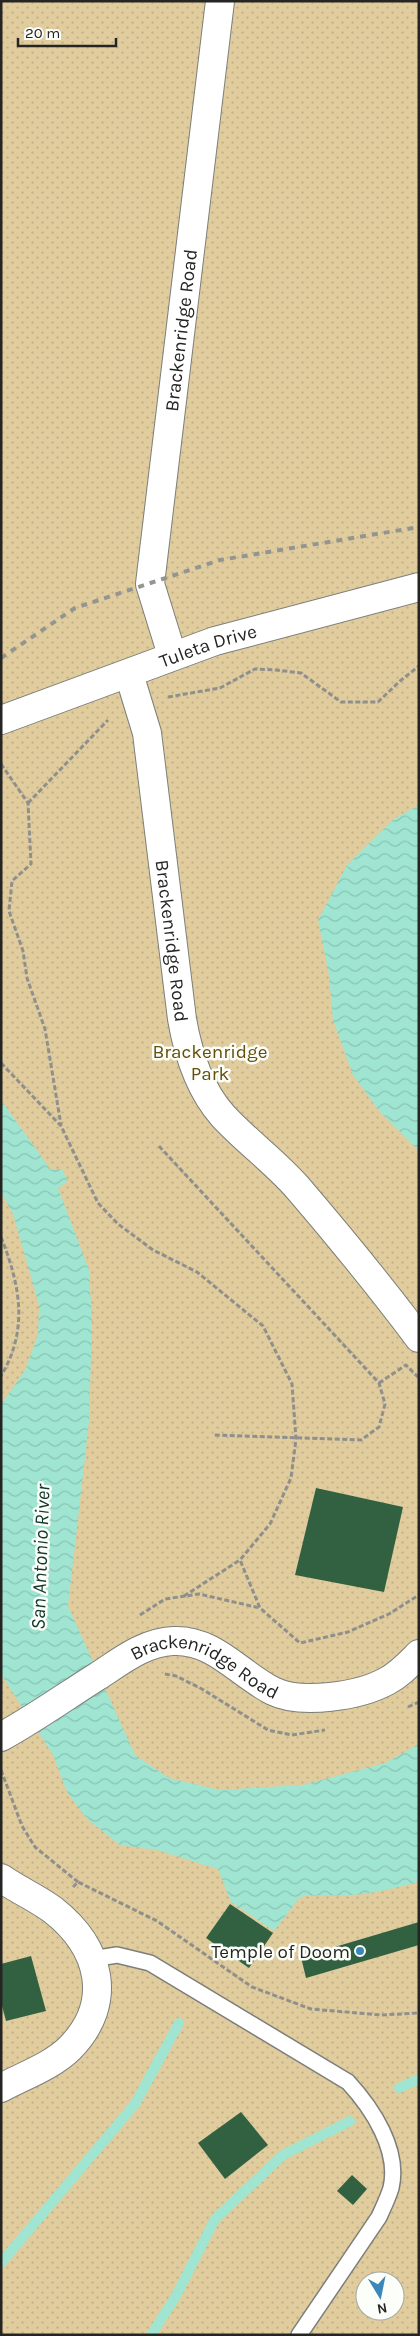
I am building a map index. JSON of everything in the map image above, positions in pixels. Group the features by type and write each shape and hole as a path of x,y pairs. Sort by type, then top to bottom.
{"street":[{"name":"Brackenridge Road","path":"172,655 150,584 220,1"},
{"name":"Tuleta Drive","path":"1,720 129,674 172,655 215,641 419,587"},
{"name":"Brackenridge Road","path":"129,674 147,733 182,1019 186,1042 194,1066 204,1088 224,1117 294,1184 419,1338"},
{"name":"Brackenridge Road","path":"3,1736 132,1655 160,1642 174,1641 206,1647 223,1656 272,1690 299,1698 359,1693 399,1674 419,1654"},
{"path":"1,1878 53,1910 69,1926 92,1959 96,1973 97,2000 94,2012 79,2037 58,2057 1,2088"}],"lane":[{"path":"92,1959 117,1955 150,1963 348,2082 363,2098 375,2118 388,2150 392,2170 391,2187 386,2202 379,2217 299,2335"}],"path":[{"path":"162,698 220,688 256,670 276,670 301,673 341,702 378,702 400,680 419,666"},
{"path":"28,803 108,720"},
{"path":"1,764 28,803 31,864 12,881 10,911 23,951 27,978 46,1029 61,1126 98,1203 118,1224 153,1250 197,1272 262,1326 292,1384 296,1439 291,1478 270,1524 240,1560 184,1596"},
{"path":"1,1064 61,1126"},
{"path":"159,1146 379,1383 385,1404 379,1427 361,1440 296,1439 214,1434"},
{"path":"1,1237 10,1258 18,1291 20,1320 11,1360 1,1376"},
{"path":"379,1383 406,1365 419,1378"},
{"path":"240,1560 260,1608 300,1643 348,1632 389,1614 419,1595"},
{"path":"133,1620 165,1599 199,1594 260,1608"},
{"path":"1,1770 22,1826 35,1847 78,1882 156,1921 252,1987 311,2009 381,2015 419,2013"},
{"path":"53,1910 78,1882"}],"green space":[{"name":"Brackenridge Park","path":"1,1 419,1 419,2335 1,2335"}],"water":[{"path":"419,805 419,1151 380,1112 353,1075 333,1020 329,975 318,920 347,865 394,819"},
{"name":"San Antonio River","path":"1,1100 51,1170 62,1169 68,1181 58,1188 89,1270 92,1323 89,1422 68,1606 135,1755 169,1778 219,1790 303,1785 385,1763 419,1744 419,1880 415,1883 350,1895 300,1897 274,1931 231,1902 218,1869 157,1850 120,1845 87,1819 67,1792 53,1755 1,1674 1,1405 25,1370 38,1335 39,1305 13,1214 1,1192"}],"building":[{"path":"316,1488 403,1507 384,1592 295,1575"},
{"path":"230,1904 273,1933 249,1968 206,1938"},
{"name":"Temple of Doom","path":"419,1922 419,1945 306,1978 301,1957"},
{"path":"31,1956 46,2011 6,2021 1,2002 1,1964"},
{"path":"241,2112 268,2145 225,2179 198,2143"},
{"path":"352,2175 367,2189 353,2205 337,2191"}],"waterway":[{"path":"1,2263 135,2104 179,2023"},
{"path":"399,2088 419,2079"},
{"path":"151,2335 176,2296 215,2219 283,2155 350,2121"}],"railway":[{"path":"1,658 75,608 220,560 419,527"}],"place":[{"name":"Temple of Doom","path":"360,1951"}]}
